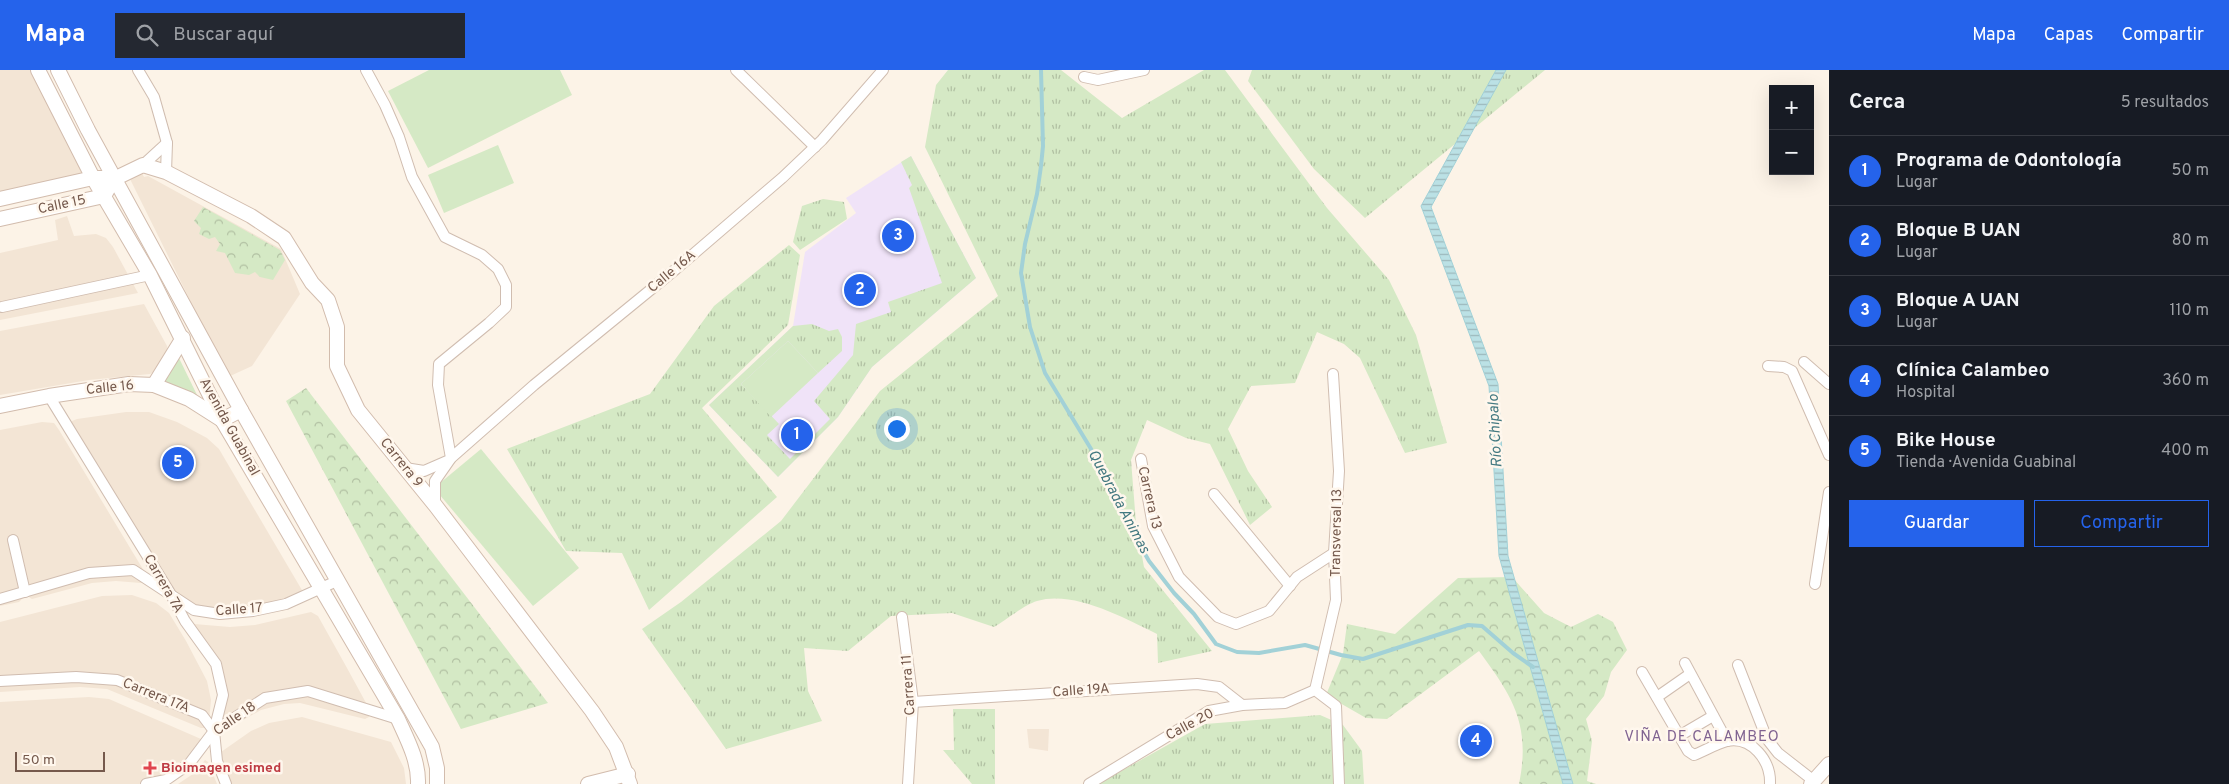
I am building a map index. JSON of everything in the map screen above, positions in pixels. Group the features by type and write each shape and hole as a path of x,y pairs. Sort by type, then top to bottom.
{"main road":[{"name":"Avenida Guabinal","path":"38,70 93,178 150,275 183,338 222,420 398,719 414,755 418,784"},
{"name":"Avenida Guabinal","path":"58,70 88,130 116,178 241,410 432,747 437,768 437,784"},
{"name":"Calle 15","path":"0,199 93,178 116,178 143,165"},
{"name":"Carrera 9","path":"143,165 166,172 251,216 284,238 312,283 328,300 337,327 337,366 358,410 435,504 592,711 616,747 629,779"},
{"name":"Calle 15","path":"0,219 104,196 116,178"},
{"path":"154,385 183,338"},
{"name":"Calle 16","path":"0,406 49,396 129,384 154,385 189,399 222,420"},
{"path":"222,420 241,410"},
{"path":"1812,782 1829,764"},
{"path":"588,784 629,779"}],"street":[{"path":"138,70 154,98 167,143 166,172"},
{"path":"366,70 400,137 412,177 444,237 482,255 498,269 506,285 506,307 439,364 438,385 450,459"},
{"path":"736,70 815,147"},
{"name":"Calle 16A","path":"435,504 435,481 450,459 534,385 676,269 815,147 883,70"},
{"path":"1084,77 1098,80 1144,70"},
{"name":"Calle 15","path":"143,165 167,143"},
{"path":"2,307 150,275"},
{"path":"1804,362 1829,384"},
{"path":"1768,366 1784,367 1792,372 1829,455"},
{"name":"Transversal 13","path":"1315,690 1336,600 1334,553 1338,471 1333,374"},
{"name":"Carrera 7A","path":"49,396 170,593 185,621 216,664 223,695 214,731 217,761 226,784"},
{"name":"Calle 16A","path":"405,468 424,471 450,459"},
{"name":"Carrera 13","path":"1140,459 1153,526 1179,577 1218,616 1236,624 1269,611 1290,586"},
{"path":"1815,584 1825,533 1829,492"},
{"path":"1214,494 1290,586 1297,577 1334,553"},
{"path":"13,540 25,592"},
{"name":"Calle 17","path":"0,599 89,573 133,570 194,610 220,614 253,611 286,604 338,580"},
{"name":"Carrera 11","path":"902,617 913,702 908,784"},
{"path":"1685,664 1727,741"},
{"path":"1738,665 1767,739 1778,752 1812,782"},
{"path":"1642,672 1688,751 1694,755 1727,741 1748,744 1758,750 1763,757 1770,774 1770,784"},
{"path":"1657,697 1690,674"},
{"name":"Carrera 17A","path":"0,681 76,677 117,680 202,715 214,731"},
{"name":"Calle 19A","path":"913,702 1197,684 1219,687 1242,705"},
{"path":"1315,690 1327,697 1336,706 1339,784"},
{"name":"Calle 20","path":"1089,784 1209,711 1242,705 1285,703 1315,690"},
{"name":"Calle 18","path":"146,784 166,780 189,764 214,731 265,698 308,691 398,719"},
{"path":"1679,736 1713,716"}],"shaded area":[{"path":"0,70 32,70 84,173 48,184 0,193"},
{"path":"911,156 976,278 872,367 838,417 778,477 709,405 793,326 805,252 856,213 846,198"},
{"path":"142,173 144,177 148,176 281,249 300,294 252,366 228,377 130,179"},
{"path":"67,216 74,236 96,234 106,238 113,247 138,293 0,320 0,253 58,240 55,220"},
{"path":"144,304 167,346 169,357 163,365 150,374 89,380 0,395 0,331"},
{"path":"126,412 149,412 177,422 207,438 219,449 306,597 231,615 180,603 71,428 72,421 77,419"},
{"path":"42,422 54,423 59,430 147,576 147,581 141,583 116,581 92,583 32,599 29,597 19,549 23,598 19,602 0,606 0,430"},
{"path":"132,595 156,603 169,613 186,641 207,681 211,700 209,721 206,728 201,728 107,689 80,687 0,692 0,622 102,596"},
{"path":"311,612 318,616 347,668 371,712 369,717 365,719 300,703 284,704 261,710 222,732 222,711 215,670 192,627 194,624 230,627 255,625"},
{"path":"89,697 109,699 201,739 201,743 181,767 154,781 139,784 0,784 0,702"},
{"path":"302,717 391,742 404,768 406,784 231,784 221,752 251,731 269,723"},
{"path":"1027,729 1049,729 1048,751 1029,748"},
{"path":"205,760 208,762 217,784 178,784 196,772"}],"green space":[{"path":"429,70 560,70 572,95 428,168 388,91"},
{"path":"948,70 1061,70 1122,118 1204,70 1225,70 1327,208 1389,280 1416,335 1447,443 1405,453 1360,358 1344,344 1317,332 1295,383 1251,386 1228,429 1248,471 1272,507 1250,525 1210,444 1186,438 1147,420 1131,460 1136,523 1144,567 1212,651 1158,663 1157,634 1099,607 1067,599 1037,601 994,627 952,613 891,616 848,651 804,648 808,691 822,721 726,749 642,629 681,602 781,521 880,391 998,296 925,147 936,85"},
{"path":"1252,70 1545,70 1365,218 1314,169 1248,81"},
{"path":"498,145 514,183 444,213 428,175"},
{"path":"911,156 976,278 872,367 838,417 778,477 709,405 793,326 812,324 829,331 838,329 842,337 842,351 818,373 788,341 741,384 779,424 767,435 790,459 830,419 814,401 853,355 856,324 891,312 888,302 942,283 909,188 912,185 901,162"},
{"path":"823,199 844,202 847,219 800,250 793,242 802,206"},
{"path":"203,207 280,250 285,260 273,280 260,277 255,272 249,275 235,273 225,253 216,251 220,244 215,237 209,239 199,234 201,228 194,221"},
{"path":"789,245 800,255 788,325 702,408 777,497 649,610 622,553 566,551 507,449 650,394 714,306"},
{"path":"788,341 818,373 771,417 741,384"},
{"path":"178,356 198,397 165,381"},
{"path":"306,388 548,703 461,729 286,401"},
{"path":"481,449 579,568 533,606 434,488"},
{"path":"1512,577 1544,613 1571,627 1598,614 1613,622 1627,650 1611,672 1604,696 1586,719 1592,741 1587,781 1596,784 1519,784 1523,745 1521,728 1510,698 1479,651 1387,719 1366,718 1326,695 1343,654 1347,624 1395,634 1458,578"},
{"path":"953,709 995,709 995,784 972,784 943,750 954,750"},
{"path":"1320,715 1343,725 1362,751 1364,784 1098,784 1205,724"}],"water":[{"name":"Río Chipalo","path":"1496,70 1506,70 1431,207 1498,384 1508,556 1573,784 1563,784 1499,556 1489,386 1421,206"}],"waterway":[{"name":"Quebrada Animas","path":"1041,70 1043,146 1037,194 1025,244 1021,273 1030,327 1045,373 1108,477 1125,519 1149,561 1174,593 1194,614 1216,644 1237,652 1259,653 1305,645 1363,659 1468,625 1482,626 1513,653 1533,667"}],"place":[{"name":"Bloque A UAN","path":"898,236"},
{"name":"Bloque B UAN","path":"860,290"},
{"name":"Programa de Odontología","path":"797,435"},
{"name":"Bike House","path":"178,463"},
{"name":"Clínica Calambeo","path":"1476,741"},
{"name":"Bioimagen esimed","path":"150,768"}],"district":[{"name":"VIÑA DE CALAMBEO","path":"1702,737"}]}
